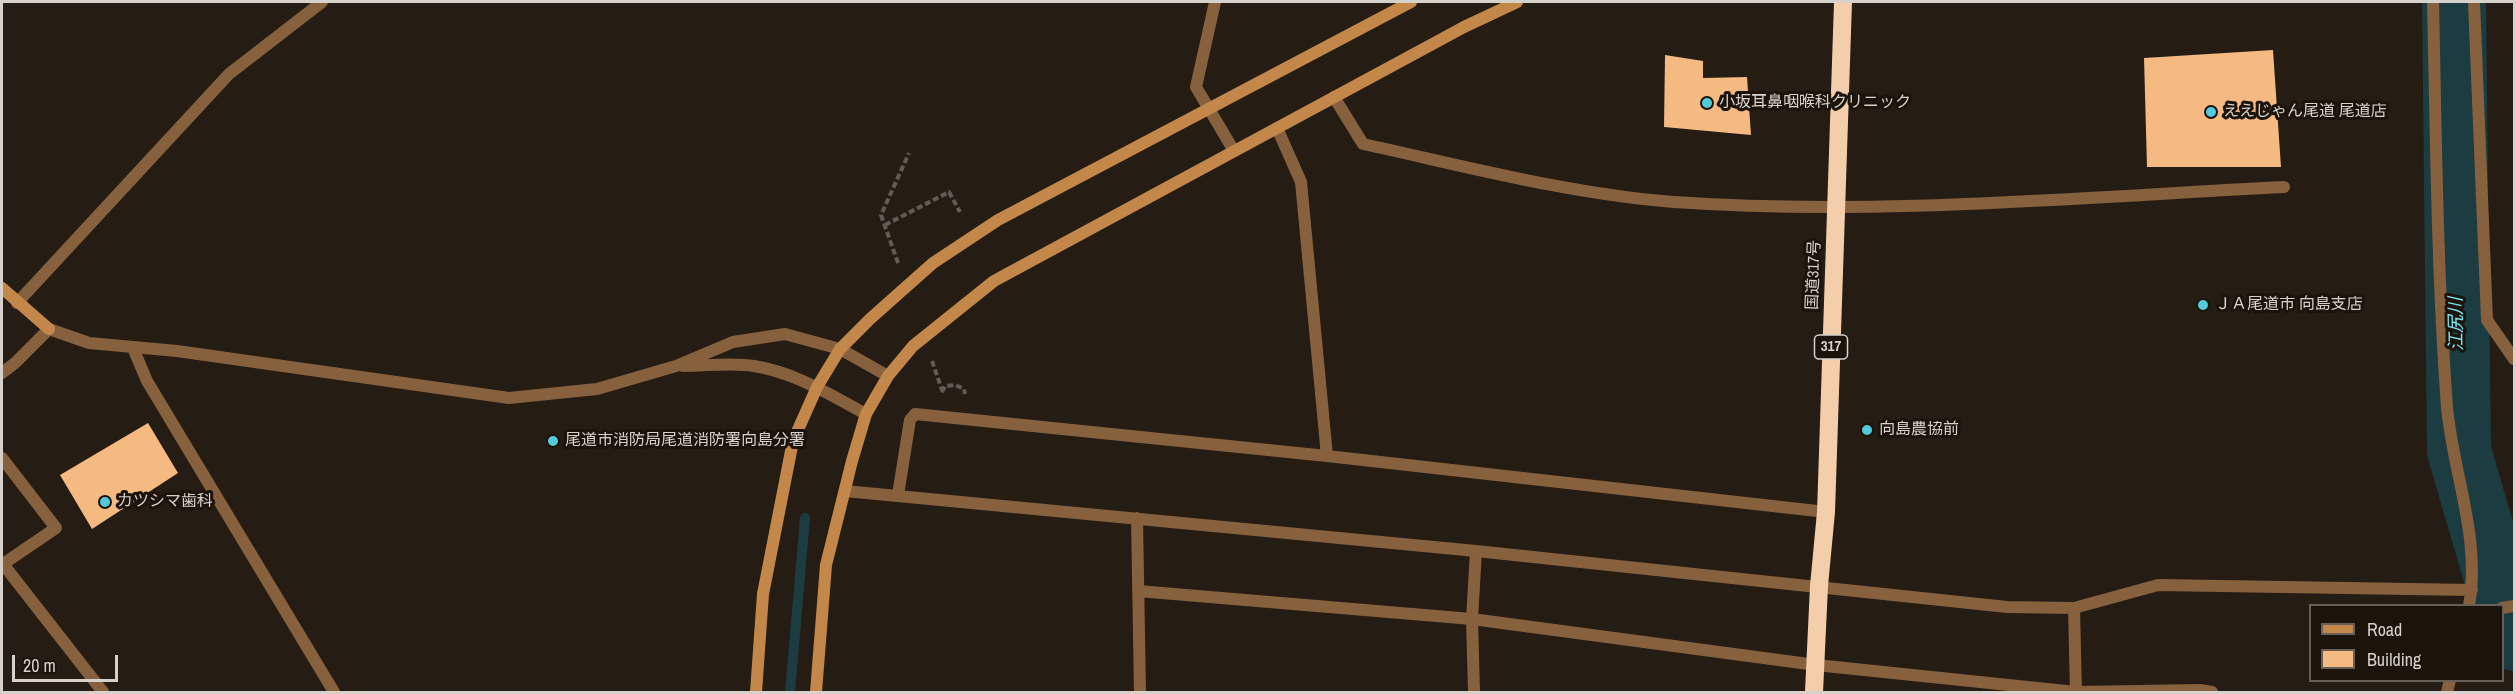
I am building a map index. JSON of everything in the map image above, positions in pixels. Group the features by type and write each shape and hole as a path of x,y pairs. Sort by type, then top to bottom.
{"highway":[{"name":"国道317号","path":"1814,693 1819,586 1826,512 1843,2"}],"street":[{"path":"17,303 229,74 322,2"},
{"path":"1215,2 1196,87 1234,151"},
{"path":"756,693 763,594 793,441 817,387 840,349 870,319 933,264 998,220 1411,2"},
{"path":"816,693 826,565 866,414 888,376 913,346 994,281 1464,27 1517,2"},
{"path":"2433,2 2440,296 2448,411 2471,534 2472,590 2469,604"},
{"path":"2474,2 2487,320 2514,359"},
{"path":"1334,97 1363,144 1596,193 1674,202 1874,207 2284,187"},
{"path":"1277,128 1301,182 1327,456"},
{"path":"2,288 49,328 89,343 177,351 509,398 597,388 676,366 733,342 785,334 840,349 888,376"},
{"path":"2,373 49,328"},
{"path":"132,348 147,381 334,693"},
{"path":"676,366 753,365 785,374 817,387 866,414"},
{"path":"898,495 910,420 915,414 1327,456 1826,512"},
{"path":"2,458 56,528 3,564 103,693"},
{"path":"845,491 1476,551 2007,607 2074,608 2158,585 2472,590"},
{"path":"1137,518 1140,693"},
{"path":"1474,693 1472,619 1476,551"},
{"path":"1138,591 1472,619 1816,665 2076,692 2200,690 2212,693"},
{"path":"2074,608 2076,692"}],"path":[{"path":"881,215 909,153"},
{"path":"885,225 949,192 960,212"}],"building":[{"name":"ええじゃん尾道 尾道店","path":"2273,50 2281,167 2147,167 2144,58"},
{"name":"小坂耳鼻咽喉科クリニック","path":"1665,55 1703,61 1703,78 1747,77 1751,135 1664,127"},
{"name":"カツシマ歯科","path":"148,423 178,473 92,529 60,475"}],"waterway":[{"name":"江尻川","path":"2454,2 2459,451 2504,604"},
{"path":"790,692 805,518"},
{"name":"江尻川","path":"2504,605 2514,639"}],"place":[{"name":"小坂耳鼻咽喉科クリニック","path":"1707,103"},
{"name":"ええじゃん尾道 尾道店","path":"2211,112"},
{"name":"ＪＡ尾道市 向島支店","path":"2203,305"},
{"name":"向島農協前","path":"1867,430"},
{"name":"尾道市消防局尾道消防署向島分署","path":"553,441"},
{"name":"カツシマ歯科","path":"105,502"}]}
